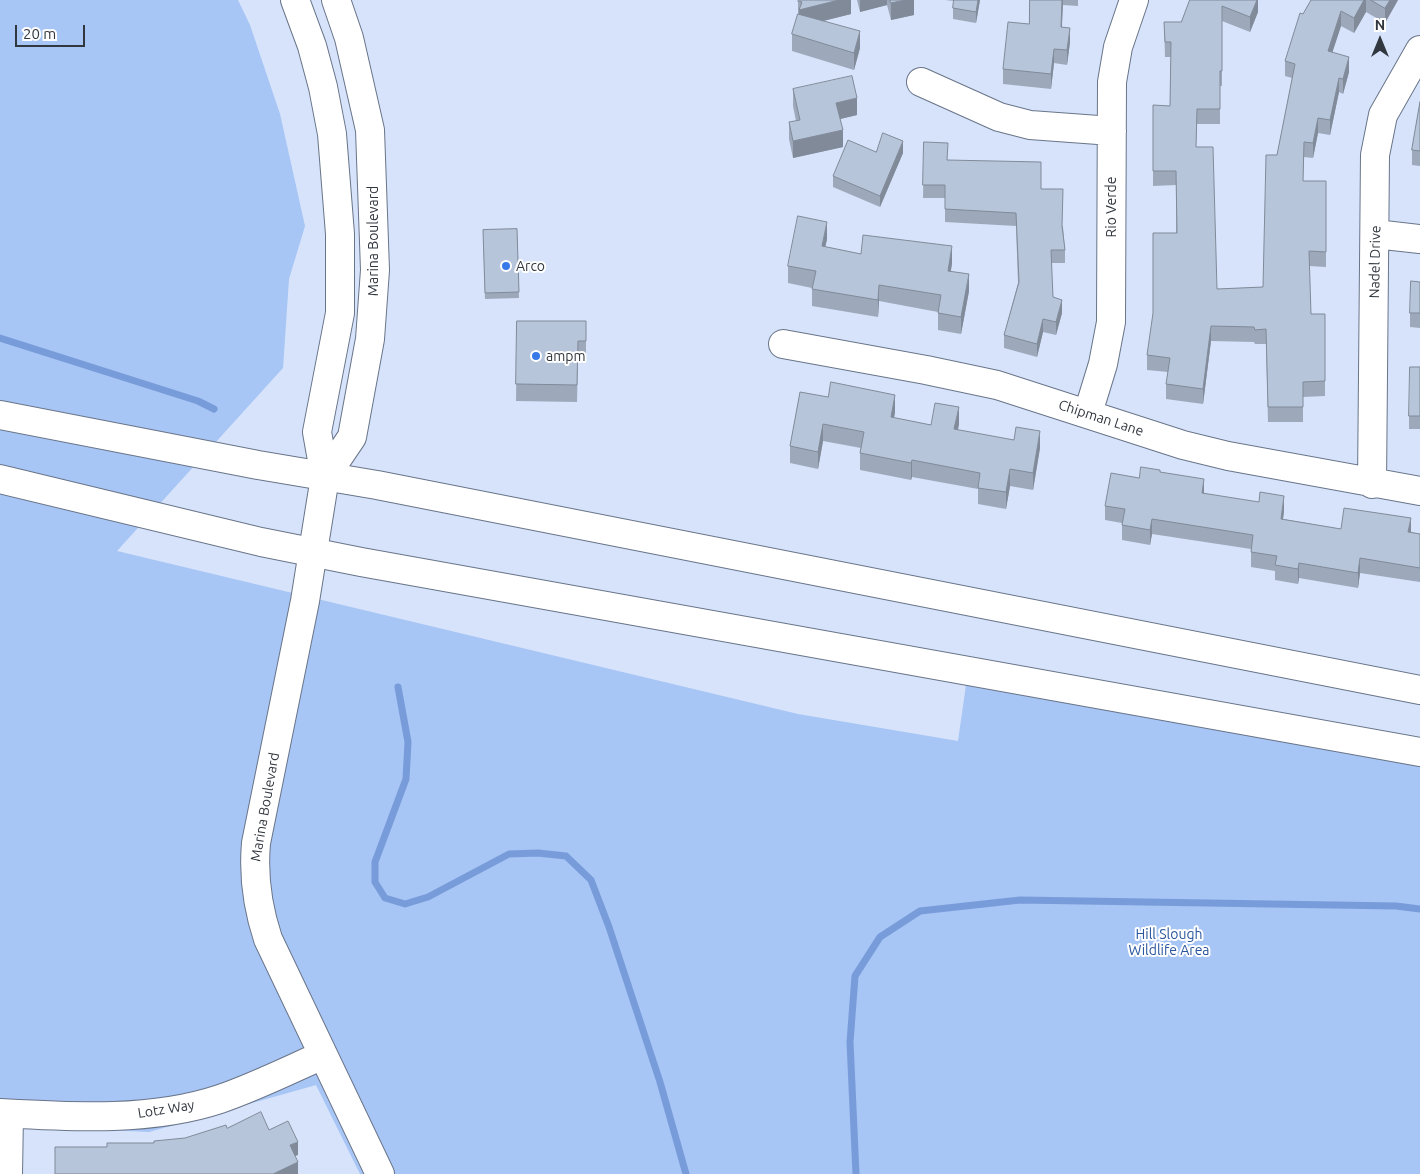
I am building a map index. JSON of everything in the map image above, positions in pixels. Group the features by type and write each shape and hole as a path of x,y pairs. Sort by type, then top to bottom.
{"main road":[{"name":"Marina Boulevard","path":"294,0 312,46 323,87 335,159 341,282 340,313 317,432 325,477 306,601 256,843 254,873 258,908 268,939 380,1174"},
{"name":"Marina Boulevard","path":"325,477 352,437 370,339 375,270 370,130 349,38 336,0"},
{"name":"Rio Verde","path":"1088,413 1103,364 1111,322 1112,82 1118,47 1134,0"},
{"name":"Nadel Drive","path":"1372,484 1375,155 1383,114 1420,50"},
{"path":"921,82 999,117 1030,125 1112,131"},
{"path":"335,159 346,178 352,205 358,215 374,218"},
{"path":"1375,234 1420,238"},
{"name":"Chipman Lane","path":"783,344 926,370 998,386 1088,413 1183,445 1228,456 1420,492"},
{"path":"0,406 42,424"},
{"path":"0,415 1420,690"},
{"path":"0,479 313,552 1420,752"},
{"name":"Lotz Way","path":"4,1114 125,1115 174,1111 220,1099 322,1055"},
{"path":"4,1114 8,1174"}],"green space":[{"name":"Hill Slough Wildlife Area","path":"0,0 238,0 250,25 280,114 305,226 289,279 283,368 117,551 798,714 958,741 968,671 1420,752 1420,1174 360,1174 316,1085 149,1132 0,1125"}],"building":[{"path":"799,0 839,0 799,10 802,2"},
{"path":"890,0 906,0 891,3"},
{"path":"954,0 978,0 976,12 953,8"},
{"path":"1030,0 1062,0 1061,27 1070,28 1067,50 1054,49 1051,74 1003,69 1008,22 1029,24"},
{"path":"1190,0 1257,0 1250,17 1222,6 1220,109 1197,109 1196,147 1213,147 1217,289 1263,287 1266,155 1277,155 1295,64 1285,61 1300,13 1303,14 1311,0 1364,0 1354,18 1341,11 1328,51 1349,57 1343,79 1339,78 1330,120 1318,118 1313,143 1304,142 1303,181 1326,181 1326,252 1309,251 1311,314 1325,314 1325,381 1303,382 1303,407 1268,407 1266,329 1255,330 1254,327 1211,326 1203,389 1166,384 1170,358 1147,355 1153,313 1153,233 1177,233 1176,171 1153,171 1153,105 1170,106 1171,42 1165,42 1164,22 1181,22"},
{"path":"1371,0 1390,0 1385,8"},
{"path":"798,14 860,31 854,53 792,34"},
{"path":"852,76 857,98 836,103 843,130 793,141 789,122 800,120 793,89"},
{"path":"1420,102 1420,151 1412,150"},
{"path":"883,133 903,141 880,196 833,176 848,140 876,152"},
{"path":"924,142 948,143 947,160 1041,162 1041,189 1063,189 1062,226 1065,250 1051,250 1053,297 1062,300 1056,322 1043,319 1037,344 1004,335 1019,282 1016,213 945,209 945,185 923,185"},
{"path":"798,216 827,222 822,246 861,254 863,235 952,246 948,271 969,274 961,317 938,313 941,295 879,285 878,300 812,289 816,271 788,266"},
{"path":"517,229 519,292 485,293 483,230"},
{"path":"1411,281 1420,282 1420,313 1410,313"},
{"path":"517,321 586,321 586,341 578,341 577,385 516,384"},
{"path":"1410,367 1420,367 1420,416 1409,416"},
{"path":"831,382 895,395 891,417 931,425 935,403 959,407 954,429 1014,440 1016,427 1040,431 1033,473 1010,469 1006,492 978,488 980,473 912,460 911,463 860,453 864,432 823,424 818,452 790,446 800,392 828,397"},
{"path":"1141,467 1204,479 1202,493 1259,502 1260,492 1284,496 1281,519 1341,529 1344,508 1411,518 1408,532 1420,534 1420,568 1360,558 1358,573 1299,563 1298,569 1275,565 1277,556 1251,552 1253,535 1152,519 1150,530 1122,525 1125,509 1105,506 1111,473 1139,478"},
{"path":"261,1112 269,1130 288,1121 298,1142 290,1145 298,1162 273,1174 55,1174 55,1147 107,1147 107,1143 154,1143 154,1141 185,1138 226,1125 227,1128"}],"waterway":[{"path":"0,338 198,401 214,409"},
{"path":"398,687 408,742 406,779 375,862 375,882 385,898 405,904 428,897 509,854 538,853 566,856 591,880 609,927 660,1082 686,1174"},
{"path":"856,1174 850,1042 855,976 880,937 920,911 1020,900 1396,906 1420,909"}],"place":[{"name":"Arco","path":"506,266"},
{"name":"ampm","path":"536,356"}]}
